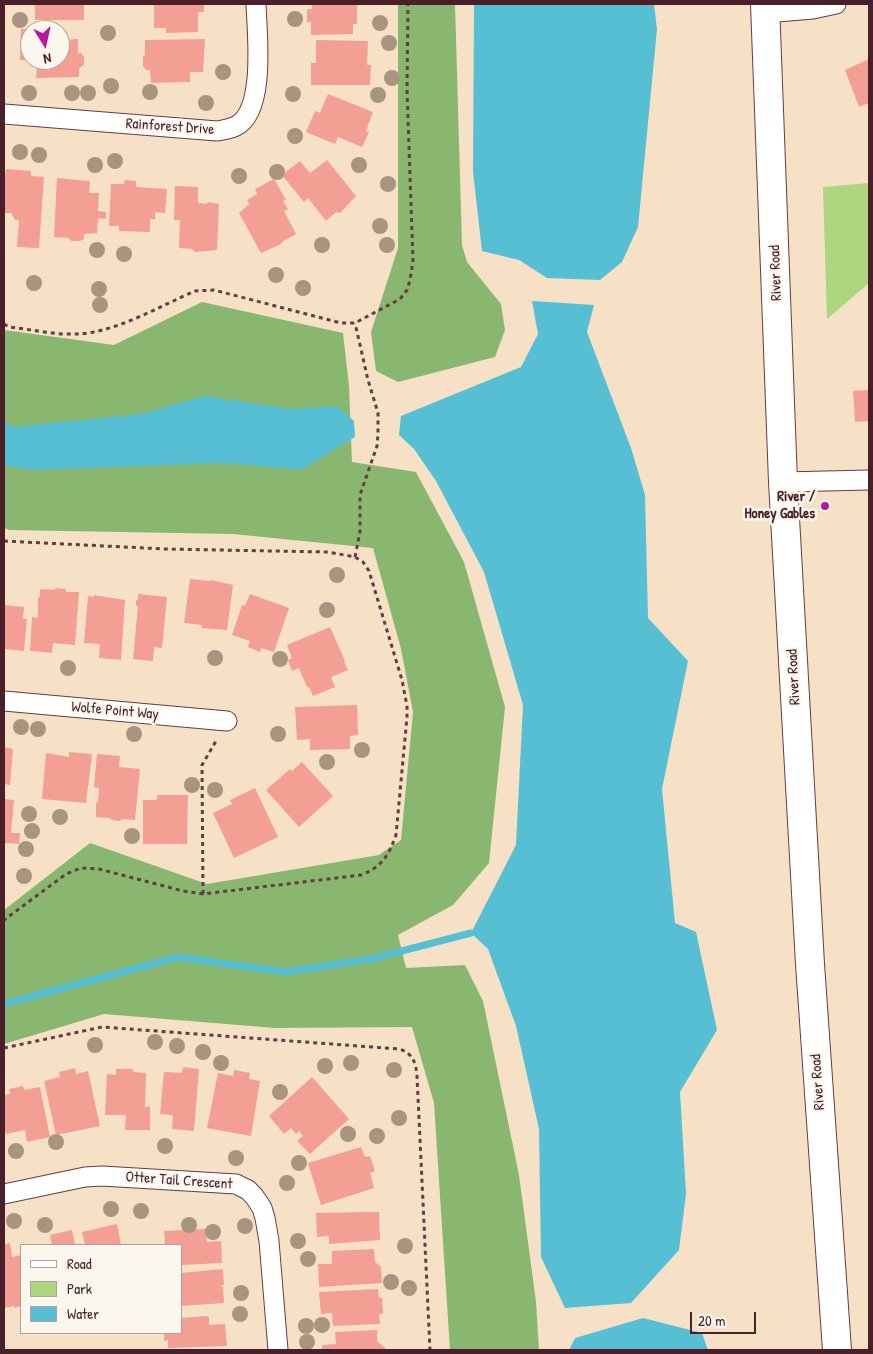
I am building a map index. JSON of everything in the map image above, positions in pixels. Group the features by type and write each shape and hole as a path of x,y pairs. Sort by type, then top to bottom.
{"main road":[{"name":"River Road","path":"765,9 784,482 810,954 837,1350"}],"street":[{"name":"Rainforest Drive","path":"4,114 217,131 237,126 253,106 257,82 256,4"},
{"path":"765,9 813,9 836,4"},
{"path":"784,482 869,480"},
{"name":"Wolfe Point Way","path":"4,701 227,721"},
{"name":"Otter Tail Crescent","path":"4,1194 85,1177 102,1176 236,1184 248,1190 262,1208 265,1218 269,1241 278,1350"}],"path":[{"path":"4,324 9,327 73,335 102,331 195,291 204,290 214,290 341,323 356,323 400,299 407,290 412,270 408,4"},
{"path":"355,557 360,532 360,495 377,446 378,434 378,413 368,380 356,323"},
{"path":"203,894 202,765 227,721"},
{"path":"4,1048 102,1027 399,1049 410,1053 416,1065 417,1076 430,1350"}],"green space":[{"path":"398,4 455,4 462,245 467,262 501,304 505,330 495,357 398,382 376,371 371,332 398,248"},
{"path":"869,183 869,283 827,319 823,187"},
{"path":"202,302 343,333 349,386 352,462 416,472 464,562 505,707 489,863 453,905 398,935 406,968 465,965 483,1001 519,1175 536,1302 539,1350 450,1350 434,1103 412,1027 275,1028 104,1014 4,1044 4,910 90,843 207,884 379,855 401,840 413,712 401,649 373,548 233,534 9,530 4,528 4,330 114,345"}],"water":[{"path":"474,4 654,4 657,29 638,227 622,262 600,280 547,278 519,260 482,251 473,172"},
{"path":"532,301 594,305 587,332 631,448 645,495 648,618 688,661 662,789 675,923 696,932 717,1030 680,1092 686,1194 679,1250 631,1303 565,1308 541,1257 539,1129 516,1026 488,949 471,933 516,845 523,705 484,572 436,481 414,449 399,435 401,416 521,367 538,334"},
{"path":"204,396 293,409 337,406 354,421 355,437 301,470 224,463 35,470 4,466 4,421 14,427 141,414"},
{"path":"643,1318 702,1333 708,1350 569,1350 575,1338"}],"building":[{"path":"35,4 84,4 84,20 35,20"},
{"path":"154,4 204,4 204,12 198,12 198,32 166,33 166,28 154,28"},
{"path":"312,4 357,4 357,24 353,24 353,34 311,35 311,22 307,22 307,9 312,9"},
{"path":"70,39 78,39 78,53 81,53 84,57 84,65 79,68 79,77 36,78 37,70 70,70"},
{"path":"205,39 203,72 190,72 190,82 151,83 150,70 146,70 143,66 145,40"},
{"path":"316,40 368,41 367,65 371,65 370,85 311,85 311,63 316,63"},
{"path":"869,59 869,103 859,107 845,70"},
{"path":"328,94 373,112 366,131 369,132 362,147 338,137 335,144 306,132 315,111 320,113"},
{"path":"327,160 356,196 340,213 336,212 326,221 308,198 304,202 282,175 300,161 310,173"},
{"path":"6,169 31,171 31,176 44,177 39,248 17,247 19,220 15,220 11,213 4,213"},
{"path":"57,178 90,181 89,193 99,193 98,211 106,212 106,219 98,218 97,233 84,234 84,239 80,241 54,237"},
{"path":"274,179 286,200 283,201 288,209 284,211 296,234 281,244 261,253 239,213 248,205 250,206 247,200 257,194 255,189"},
{"path":"125,180 136,181 136,187 167,189 165,213 155,212 155,219 150,219 150,232 119,231 119,226 109,226 111,184 124,184"},
{"path":"175,186 198,187 198,203 219,204 217,250 195,252 192,249 179,248 180,220 174,220"},
{"path":"869,390 869,421 855,422 853,391"},
{"path":"190,579 211,580 233,585 227,630 201,628 202,625 184,623"},
{"path":"56,588 65,589 67,592 79,592 75,645 53,643 52,653 30,651 32,617 38,618 40,589 54,590"},
{"path":"138,594 167,597 162,648 154,647 153,661 133,659 138,606 136,606 136,600 138,600"},
{"path":"250,594 289,608 274,652 261,648 260,652 248,647 250,641 232,635 242,605 245,606"},
{"path":"94,595 125,600 121,660 99,658 100,644 84,643 88,596 94,597"},
{"path":"4,605 24,607 23,619 27,619 24,651 4,649"},
{"path":"330,627 348,670 331,677 335,687 313,696 299,668 292,671 288,660 292,658 287,645"},
{"path":"357,705 358,735 350,736 350,749 310,750 310,739 297,740 295,707"},
{"path":"4,747 13,749 10,785 4,784"},
{"path":"69,752 92,754 86,803 42,799 46,753 69,757"},
{"path":"97,754 120,756 119,767 140,769 135,820 123,819 120,821 96,817 96,802 98,803 99,788 94,787"},
{"path":"302,762 333,796 299,827 266,790 290,769 292,771"},
{"path":"255,788 278,837 234,858 213,813 232,804 230,800"},
{"path":"157,795 188,795 187,844 143,844 143,800 157,800"},
{"path":"4,799 14,800 11,833 20,833 19,844 4,843"},
{"path":"183,1067 199,1069 194,1131 172,1129 173,1115 160,1114 164,1072 182,1073"},
{"path":"75,1068 76,1074 88,1071 100,1126 56,1135 44,1081 60,1077 59,1072"},
{"path":"116,1069 133,1069 133,1072 146,1073 145,1107 150,1106 150,1130 125,1130 126,1115 105,1115 107,1074 116,1075"},
{"path":"234,1070 250,1073 249,1079 260,1081 251,1136 207,1128 218,1073 233,1076"},
{"path":"312,1077 349,1119 310,1154 297,1141 303,1136 299,1131 296,1134 291,1128 284,1134 269,1116"},
{"path":"23,1086 24,1090 40,1087 50,1137 27,1142 25,1130 6,1134 4,1126 4,1095 10,1094 9,1089"},
{"path":"361,1147 365,1157 370,1156 375,1171 370,1173 374,1188 321,1205 308,1163"},
{"path":"379,1212 380,1240 329,1244 329,1236 317,1237 316,1213"},
{"path":"117,1224 121,1244 85,1244 82,1232"},
{"path":"206,1229 207,1242 221,1241 222,1263 182,1265 182,1244 164,1244 164,1231"},
{"path":"72,1230 75,1244 52,1244 50,1235"},
{"path":"10,1243 12,1257 20,1255 20,1306 15,1308 14,1306 4,1308 4,1245"},
{"path":"374,1249 375,1262 381,1267 382,1283 319,1287 318,1264 332,1264 332,1251"},
{"path":"223,1269 224,1285 221,1285 223,1287 224,1303 182,1306 182,1273"},
{"path":"378,1289 379,1298 382,1298 383,1314 379,1314 380,1324 333,1326 332,1313 321,1314 319,1292"},
{"path":"205,1316 209,1317 209,1325 225,1324 227,1346 168,1348 168,1340 164,1341 164,1334 182,1334 182,1318"},
{"path":"377,1330 377,1341 385,1350 322,1350 322,1345 336,1344 335,1332"}],"waterway":[{"path":"4,1004 178,957 285,972 371,959 471,933"}],"place":[{"name":"River / Honey Gables","path":"825,506"}]}
